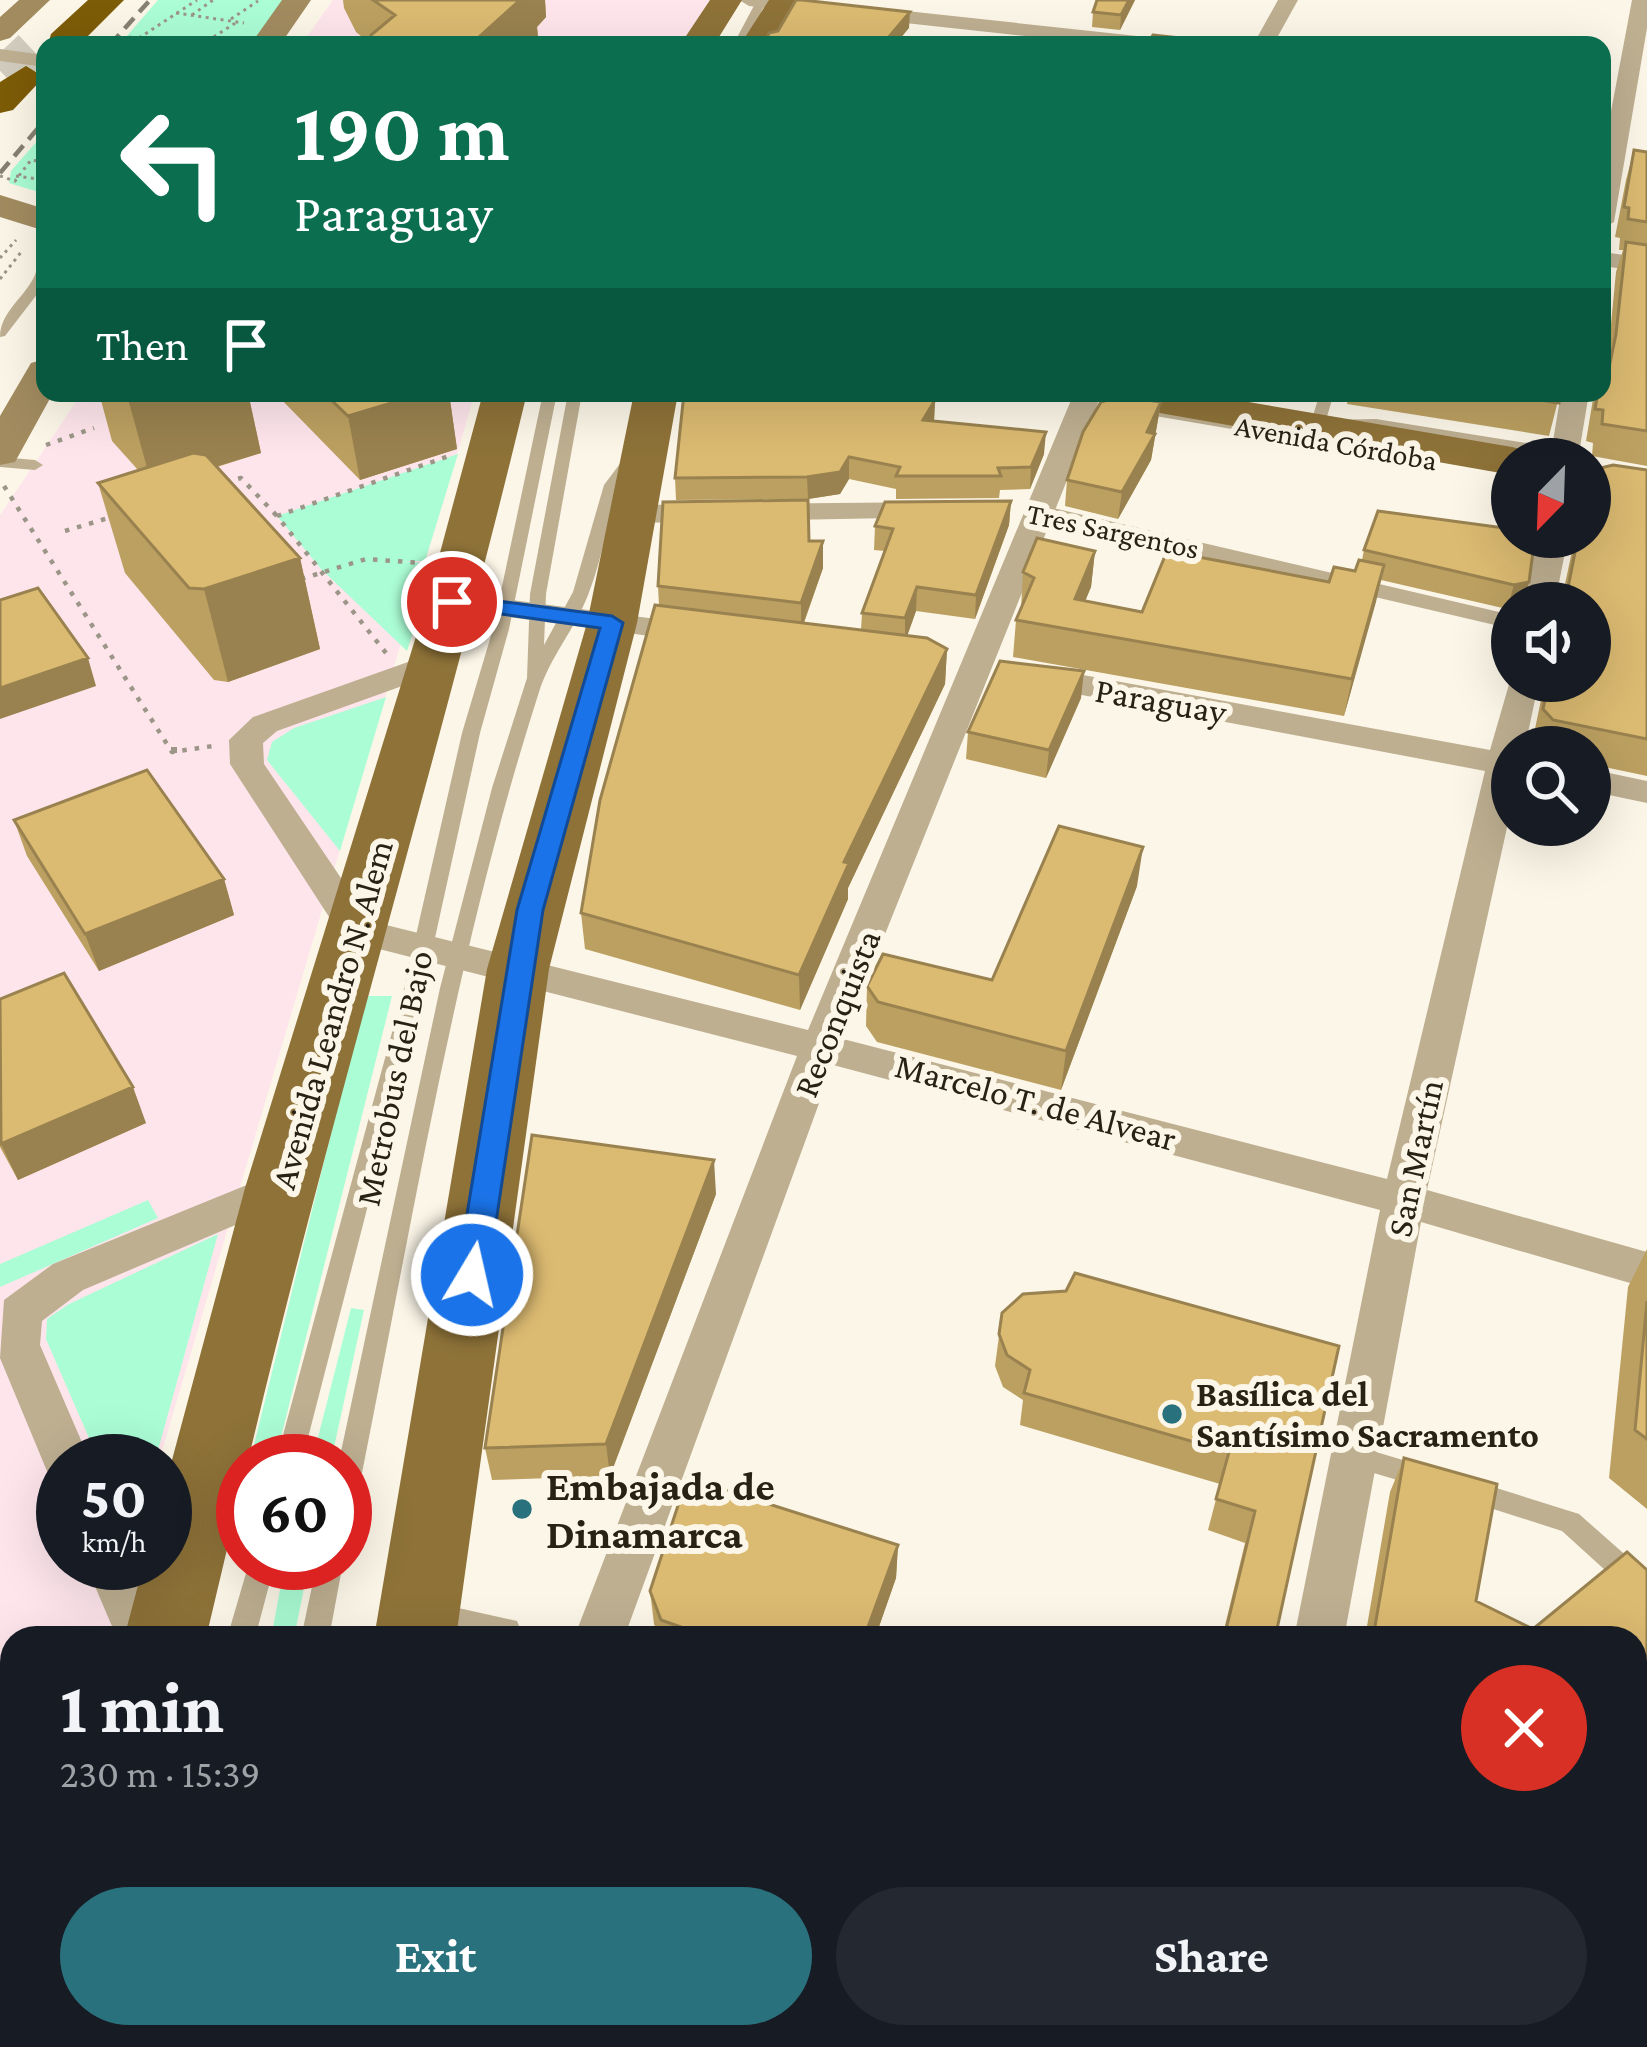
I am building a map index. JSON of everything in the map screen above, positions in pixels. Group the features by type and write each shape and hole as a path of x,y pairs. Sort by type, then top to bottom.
{"highway":[{"path":"51,36 85,0"},
{"path":"61,36 107,0"}],"main road":[{"path":"0,16 18,0"},
{"path":"0,32 36,0"},
{"path":"261,35 297,0"},
{"path":"293,36 318,0"},
{"path":"703,36 726,0"},
{"path":"761,36 773,1"},
{"path":"5,197 34,235"},
{"path":"0,423 36,382"},
{"path":"9,467 36,392"},
{"name":"Avenida Leandro N. Alem","path":"417,1626 439,951 418,669 464,591 504,402"},
{"path":"619,402 620,412 652,416"},
{"name":"Avenida Córdoba","path":"1233,402 1322,409 1491,455"},
{"name":"Avenida Leandro N. Alem","path":"168,1626 279,1188 439,951 573,617 634,514 652,416"}],"street":[{"path":"748,0 1085,36"},
{"path":"918,36 947,0"},
{"path":"1268,36 1288,0"},
{"path":"1611,172 1642,0"},
{"path":"1611,260 1647,266"},
{"name":"Reconquista","path":"603,1626 821,1045 979,665 1026,511 1085,402"},
{"path":"1576,402 1579,438"},
{"path":"634,514 968,511"},
{"name":"Tres Sargentos","path":"1026,511 1491,617"},
{"path":"464,591 573,617 725,636"},
{"name":"Paraguay","path":"941,661 1491,761"},
{"path":"418,669 265,724 246,740 247,764 439,951"},
{"path":"1611,784 1647,792"},
{"name":"San Martín","path":"1321,1626 1403,1198 1491,838"},
{"name":"Marcelo T. de Alvear","path":"439,951 821,1045 1403,1198 1647,1270"},
{"path":"54,1434 17,1346 14,1309 68,1277 279,1188"},
{"path":"122,1590 137,1626"}],"lane":[{"path":"731,36 748,0"},
{"path":"746,36 773,1"},
{"path":"0,333 36,287"},
{"name":"Metrobus del Bajo","path":"355,1434 439,951 464,591 546,402"},
{"name":"Metrobus del Bajo","path":"533,682 573,617 554,489 573,402"},
{"name":"Avenida Córdoba","path":"1108,402 1491,469"},
{"path":"1322,409 1491,448"},
{"name":"Metrobus del Bajo","path":"297,1434 439,951 533,682 573,617 611,478 652,416"},
{"path":"1356,1457 1570,1522 1647,1591"},
{"path":"244,1626 254,1590"},
{"path":"317,1626 325,1590"}],"path":[{"path":"142,36 196,0"},
{"path":"191,15 214,0"},
{"path":"228,20 258,1"},
{"path":"176,14 237,22 261,35"},
{"path":"215,36 237,22"},
{"path":"5,197 31,160 36,161"},
{"path":"5,197 36,184"},
{"path":"0,279 34,235"},
{"path":"277,516 466,450"},
{"path":"9,467 172,752 246,740"},
{"path":"220,484 241,478 418,669"},
{"path":"65,531 122,514"},
{"path":"287,585 321,569 366,560 464,591"}],"shaded area":[{"path":"333,0 714,0 690,36 307,36"},
{"path":"76,402 472,402 167,1434 36,1434 36,1590 121,1590 111,1626 0,1626 0,515"}],"green space":[{"path":"158,0 291,0 262,36 127,36"},
{"path":"36,142 36,191 9,183 11,171"},
{"path":"458,454 425,561 402,561 435,564 407,651 321,569 277,516"},
{"path":"386,697 340,851 267,760 272,742 294,728"},
{"path":"365,996 392,996 282,1434 257,1434"},
{"path":"148,1200 158,1218 0,1287 0,1264"},
{"path":"218,1234 162,1434 87,1434 46,1339 47,1319 69,1304"},
{"path":"351,1308 364,1310 337,1434 319,1434"},
{"path":"280,1590 304,1590 296,1626 273,1626"}],"building":[{"path":"373,0 520,0 480,36 372,36 395,15"},
{"path":"796,0 910,12 890,36 768,36 778,31"},
{"path":"1097,0 1129,0 1121,15 1093,12"},
{"path":"1634,150 1647,152 1647,222 1628,219 1629,208 1624,207"},
{"path":"1626,242 1647,245 1647,431 1602,424 1603,410 1595,409 1596,402 1611,402"},
{"path":"333,402 395,402 348,416"},
{"path":"683,402 934,402 923,420 1046,432 1031,467 998,468 1001,476 896,476 900,467 849,457 840,472 807,477 675,478"},
{"path":"1101,402 1161,402 1147,432 1155,434 1122,492 1067,480 1083,432"},
{"path":"193,453 206,455 300,558 204,589 189,588 98,483"},
{"path":"1611,465 1647,470 1647,739 1611,732 1611,726 1553,720 1543,709 1544,702 1611,702 1611,582 1569,582 1574,558 1611,558"},
{"path":"808,500 809,541 823,541 801,603 658,586 663,502"},
{"path":"1011,501 976,595 917,587 905,618 862,613 893,529 875,526 885,502"},
{"path":"1378,511 1491,526 1491,558 1532,558 1529,582 1501,582 1364,550"},
{"path":"1037,538 1095,551 1075,599 1142,612 1167,551 1329,582 1334,567 1355,571 1359,560 1384,565 1352,679 1016,620 1034,578 1023,572"},
{"path":"38,588 88,658 0,688 0,600"},
{"path":"655,605 927,638 947,649 844,862 849,863 799,975 581,913 600,800"},
{"path":"1000,661 1084,671 1049,750 968,732"},
{"path":"147,770 224,879 85,934 14,820"},
{"path":"1059,826 1143,847 1066,1051 878,1002 867,986 883,954 992,980"},
{"path":"64,973 133,1087 1,1144 0,999"},
{"path":"532,1135 714,1160 606,1444 485,1448"},
{"name":"Basílica del Santísimo Sacramento","path":"1075,1273 1339,1346 1278,1626 1227,1626 1255,1511 1216,1499 1229,1452 1024,1393 1030,1370 1007,1355 999,1334 1002,1313 1023,1294 1066,1291"},
{"path":"1647,1301 1647,1439 1635,1430"},
{"path":"1404,1458 1497,1484 1476,1601 1527,1626 1375,1626"},
{"path":"687,1478 898,1545 868,1626 678,1626 661,1620 650,1591"},
{"path":"1627,1552 1647,1570 1647,1626 1537,1626"}],"tunnel":[{"path":"4,75 36,45"}],"railway":[{"path":"118,36 150,0"},
{"path":"0,173 36,131"}],"place":[{"name":"Basílica del Santísimo Sacramento","path":"1172,1414"},
{"name":"Embajada de Dinamarca","path":"522,1509"}],"route":[{"path":"452,602 612,623 530,910 472,1275"}]}
